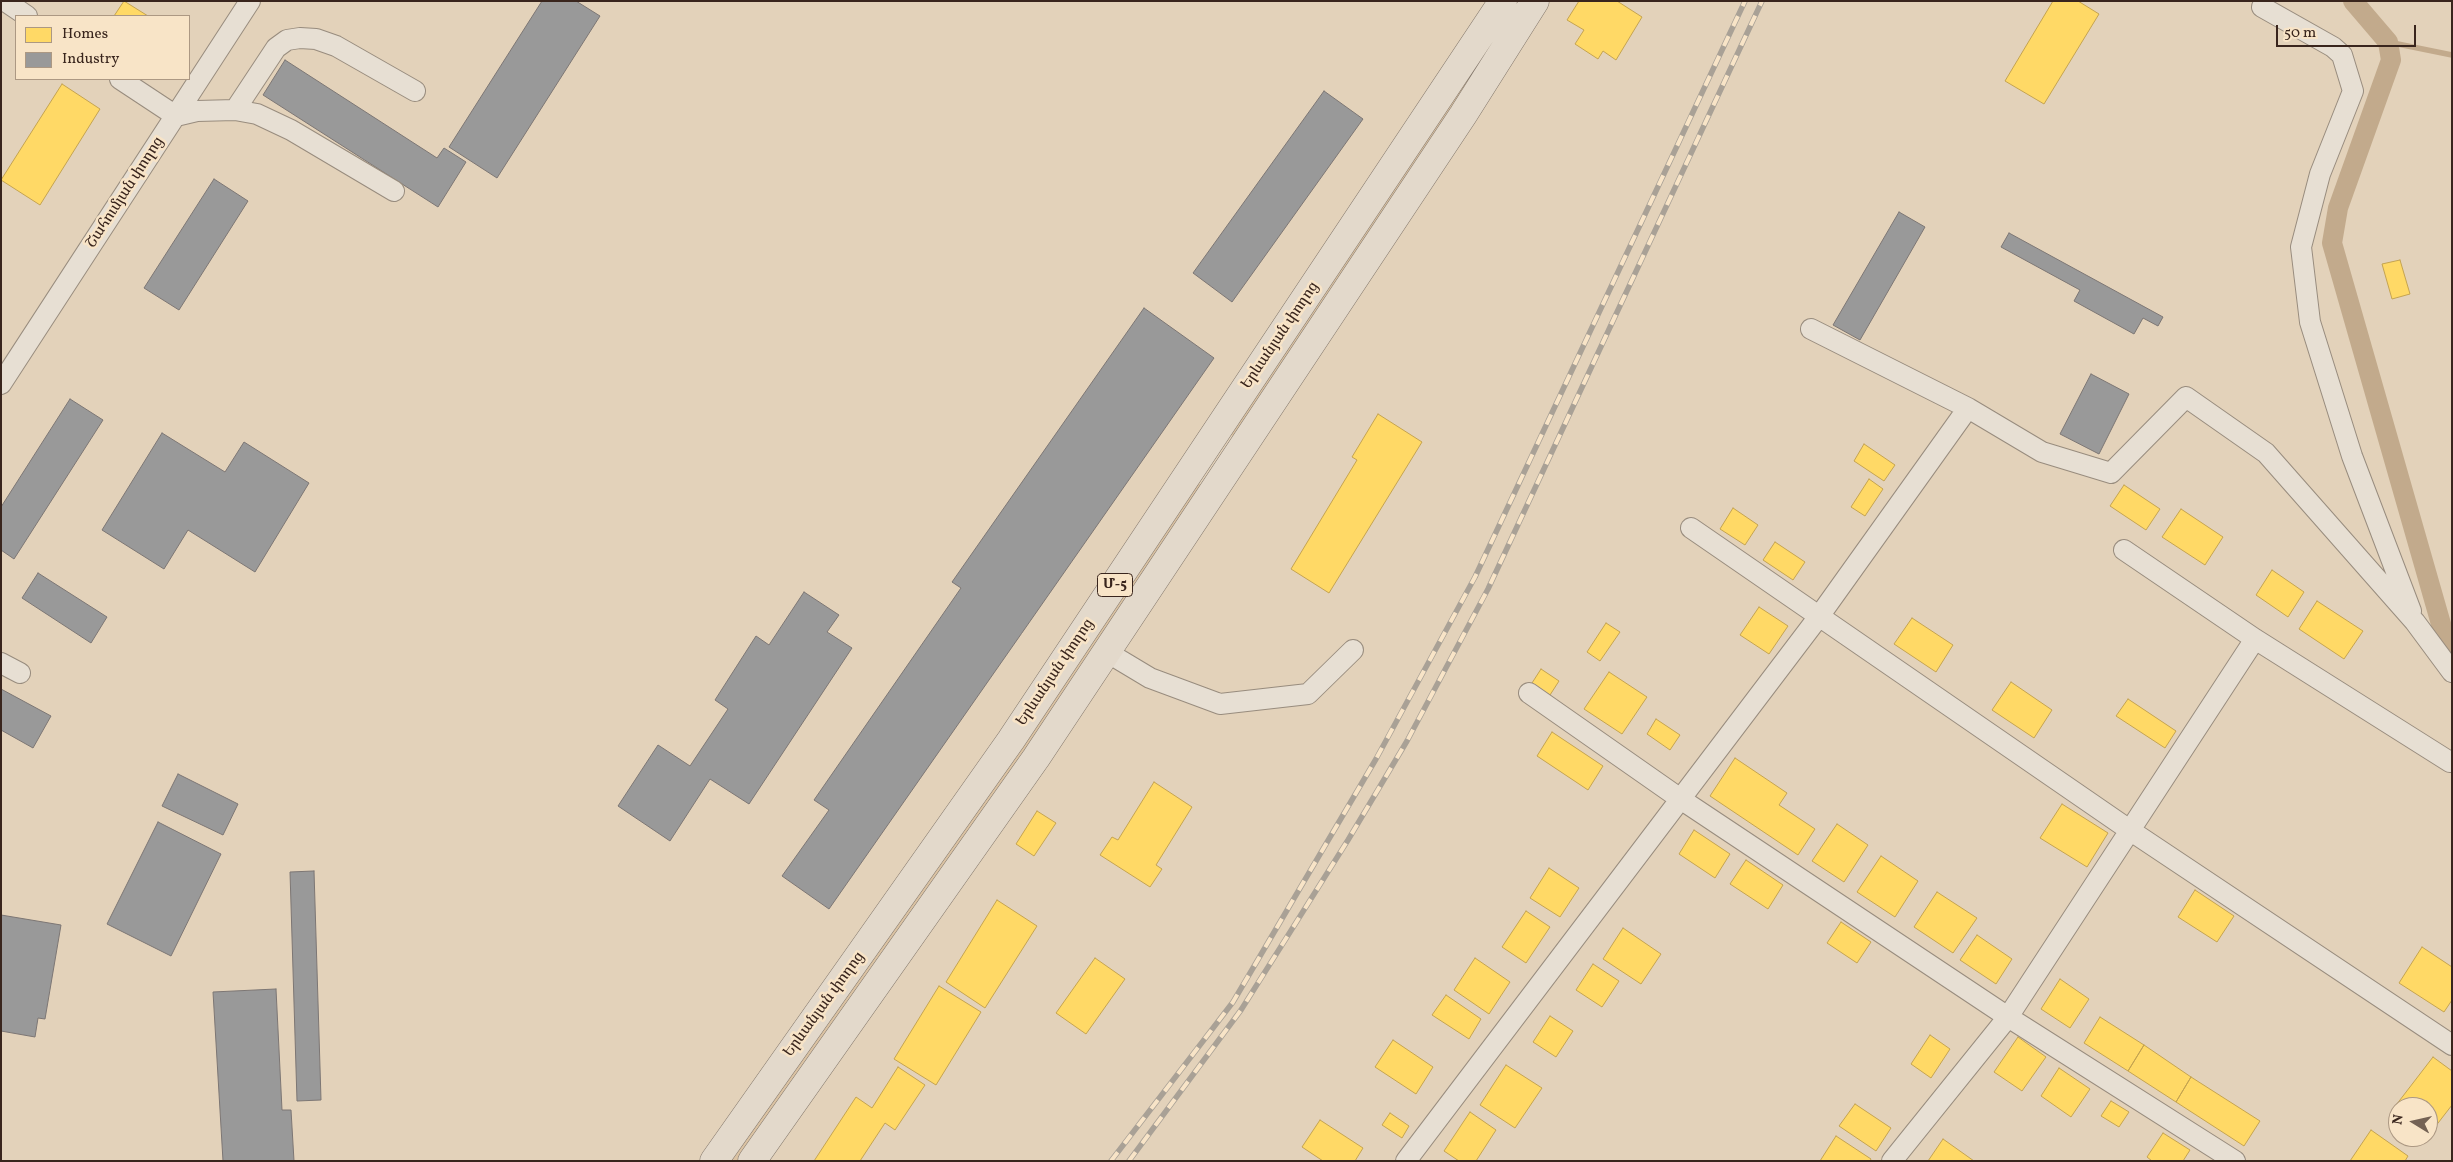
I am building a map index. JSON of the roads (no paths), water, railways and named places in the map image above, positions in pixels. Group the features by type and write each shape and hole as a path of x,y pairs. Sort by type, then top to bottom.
{"highway":[{"name":"Երևանյան փողոց","path":"714,1161 1011,740 1503,1"},
{"name":"Երևանյան փողոց","path":"752,1161 1036,758 1105,650 1226,472 1463,115 1535,1"},
{"path":"1201,456 1226,472"},
{"path":"1011,740 1036,758"}],"street":[{"path":"5,1 26,15"},
{"name":"Շահումյան փողոց","path":"1,384 250,1"},
{"path":"2262,7 2333,47 2342,55 2353,91 2320,174 2301,247 2310,322 2352,456 2415,622"},
{"path":"235,110 276,48 287,40 300,38 316,39 336,46 415,91"},
{"path":"122,80 176,116 197,111 235,110 257,114 291,130 394,191"},
{"path":"1811,329 1968,408 2042,452 2111,473 2186,397 2266,453 2415,622 2452,672"},
{"path":"1406,1161 1682,800 1820,615 1968,408"},
{"path":"1691,528 1820,615 2131,831 2324,957 2452,1045"},
{"path":"2124,550 2255,639 2450,762"},
{"path":"1892,1161 2008,1018 2255,639"},
{"path":"1105,650 1150,678 1220,704 1308,694 1353,650"},
{"path":"1,663 20,673"},
{"path":"1529,692 1682,800 2008,1018 2235,1161"}],"waterway":[{"path":"2353,1 2388,42 2391,60 2338,208 2332,243 2445,638 2452,647"},
{"path":"2388,42 2452,55"}],"railway":[{"path":"1111,1161 1233,1002 1376,759 1475,577 1745,1"},
{"path":"1129,1161 1241,1010 1348,840 1407,741 1488,589 1762,1"}]}
